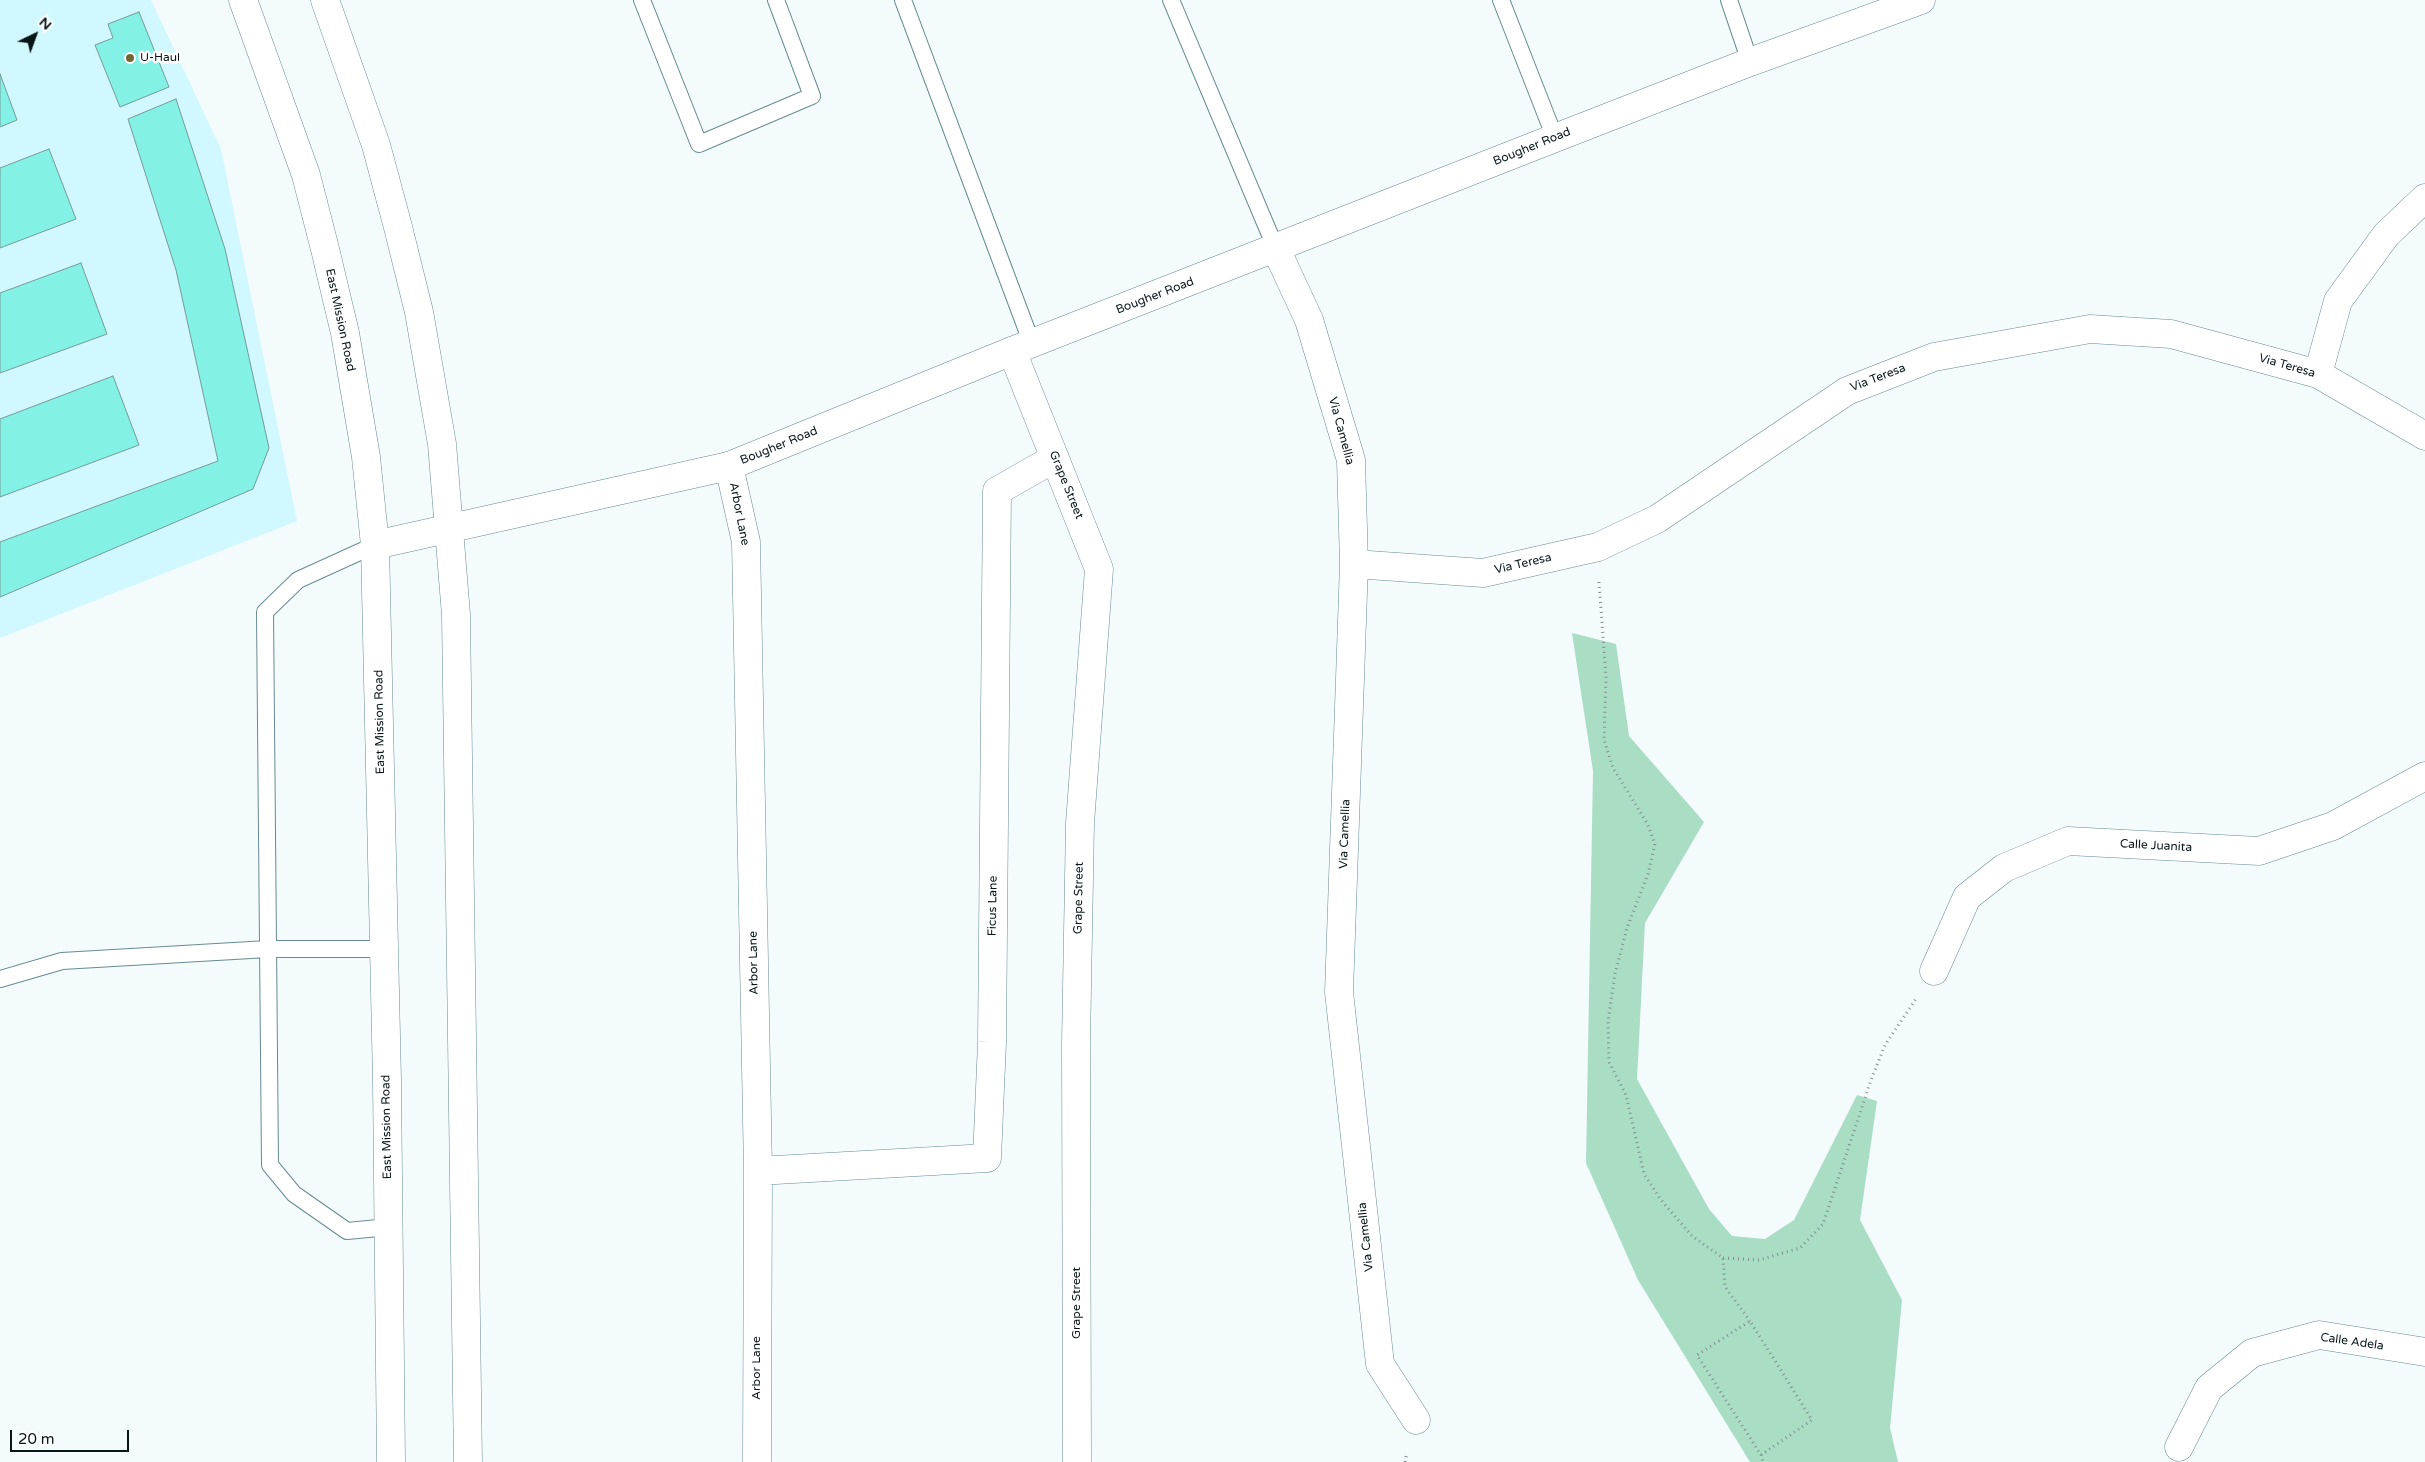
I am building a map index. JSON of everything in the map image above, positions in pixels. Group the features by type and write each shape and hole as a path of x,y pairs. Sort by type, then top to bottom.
{"street":[{"name":"East Mission Road","path":"243,0 306,175 325,249 352,372 366,457 375,545 384,949 391,1462"},
{"path":"325,0 376,144 419,312 442,444 456,615 468,1462"},
{"name":"Bougher Road","path":"375,545 729,466 1022,348 1555,138 1750,62 1921,0"},
{"path":"2318,374 2338,301 2386,235 2425,198"},
{"name":"Via Camellia","path":"1276,249 1310,320 1351,460 1354,564 1339,992 1380,1364 1416,1420"},
{"name":"Via Teresa","path":"1354,564 1483,572 1598,547 1657,519 1846,390 1934,357 2090,329 2171,334 2318,374 2425,436"},
{"name":"Grape Street","path":"1022,348 1055,458 1099,568 1080,823 1076,1043 1078,1462"},
{"name":"Ficus Lane","path":"758,1171 987,1158 992,1042 997,491 1055,458"},
{"name":"Arbor Lane","path":"729,466 746,542 758,1171 757,1462"},
{"name":"Calle Juanita","path":"1934,971 1967,897 2004,868 2068,841 2259,851 2333,826 2425,776"},
{"name":"Calle Adela","path":"2180,1447 2209,1388 2252,1353 2319,1335 2425,1352"}],"lane":[{"path":"642,0 699,144 812,96 776,0"},
{"path":"903,0 1022,348"},
{"path":"1170,0 1276,249"},
{"path":"1501,0 1555,138"},
{"path":"1729,0 1750,62"},
{"path":"375,545 298,580 265,612 270,1165 294,1194 347,1231 388,1227"},
{"path":"0,979 62,960 268,950 384,949"}],"path":[{"path":"1598,547 1606,677 1604,740 1614,768 1646,823 1655,844 1648,874 1627,928 1615,974 1608,1021 1609,1062 1626,1095 1644,1174 1661,1200 1692,1236 1723,1258 1760,1260 1800,1248 1823,1224 1871,1080 1885,1045 1934,971"},
{"path":"1723,1258 1725,1287 1750,1321 1812,1420 1761,1455"},
{"path":"1750,1321 1697,1355 1764,1462"}],"shaded area":[{"path":"0,0 151,0 221,149 297,521 0,638"}],"green space":[{"path":"1572,633 1616,644 1629,736 1704,822 1645,923 1637,1079 1709,1209 1732,1236 1765,1239 1794,1220 1857,1095 1877,1101 1860,1220 1902,1300 1890,1428 1898,1462 1750,1462 1638,1280 1586,1163 1593,771"}],"building":[{"path":"139,12 169,87 120,107 95,45 113,38 108,24"},
{"path":"0,74 17,120 0,127"},
{"path":"176,99 225,249 269,448 253,489 0,597 0,542 218,461 176,270 128,119"},
{"path":"49,149 76,219 0,248 0,168"},
{"path":"81,263 107,334 0,373 0,293"},
{"path":"113,376 139,445 0,497 0,419"}],"place":[{"name":"U-Haul","path":"130,58"}]}
